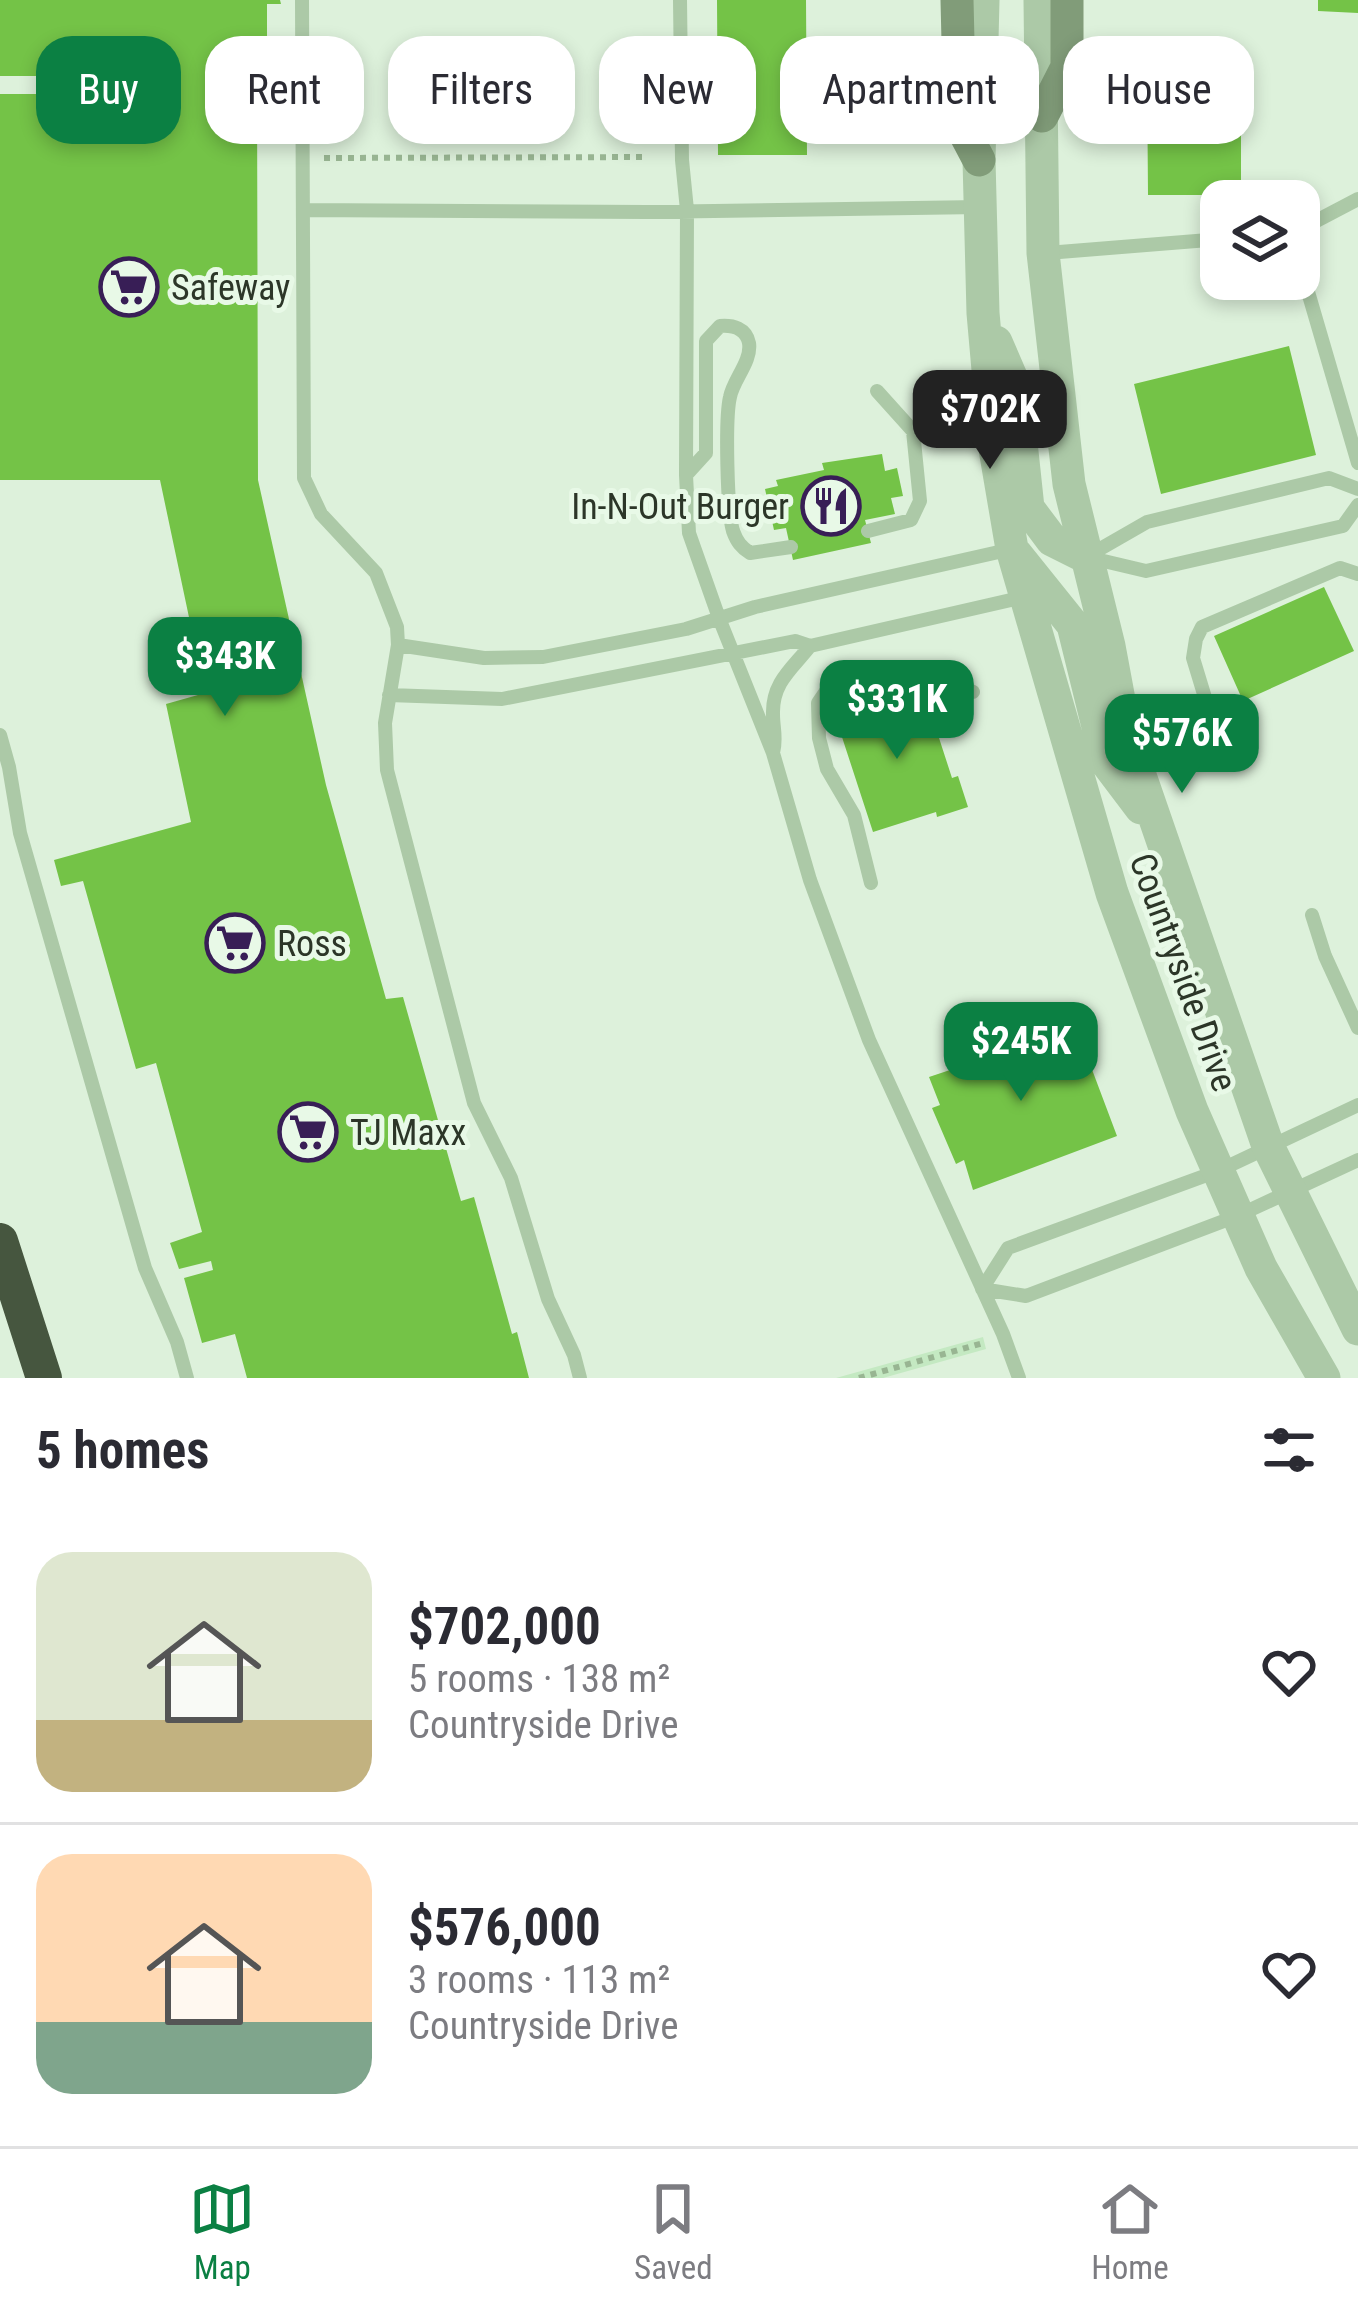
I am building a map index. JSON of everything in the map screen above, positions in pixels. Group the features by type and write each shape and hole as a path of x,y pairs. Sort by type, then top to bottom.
{"highway":[{"path":"0,1241 44,1378"}],"main road":[{"path":"957,0 960,124 979,160"},
{"path":"1042,116 1066,67 1066,0"}],"street":[{"name":"Countryside Drive","path":"983,0 979,160 983,313 995,449 1012,549 1112,893 1192,1111 1261,1268 1324,1378"},
{"name":"Countryside Drive","path":"1040,0 1043,254 1069,484 1125,731 1268,1146 1358,1329"},
{"path":"983,313 1015,386 1028,508 1052,540 1086,556"},
{"path":"1012,549 1073,625 1107,763 1157,829"}],"lane":[{"path":"302,0 304,478 321,514 369,562 395,620 398,645 385,723 385,762 474,1102 512,1178 548,1300 580,1378"},
{"path":"680,0 689,532 773,753 811,880 868,1040 1019,1378"},
{"path":"1320,219 1358,200"},
{"path":"303,210 980,207"},
{"path":"1043,254 1200,241"},
{"path":"1310,300 1358,464"},
{"path":"686,476 706,453 706,340 720,326 734,326 745,334 749,347 728,401 733,530 750,553 790,547"},
{"path":"868,531 911,520 920,501 913,431 877,391"},
{"path":"1086,556 1147,522 1329,478 1358,489"},
{"path":"1086,556 1146,571 1343,526 1358,505"},
{"path":"398,645 484,658 543,657 686,629 755,607 1012,549"},
{"path":"1245,749 1217,736 1193,658 1202,627 1340,568 1358,574"},
{"path":"389,695 502,699 795,641 811,646 1024,597"},
{"path":"773,753 777,738 773,709 779,685 811,646"},
{"path":"871,883 854,815 827,769 819,738 818,704 831,684 864,670 924,670 973,692"},
{"path":"0,735 20,832 145,1268 188,1378"},
{"path":"1312,915 1358,1028"},
{"path":"982,1289 1008,1249 1218,1171 1358,1105"},
{"path":"982,1289 1026,1296 1237,1216 1358,1160"}],"path":[{"path":"324,158 647,157"},
{"path":"859,1378 985,1343"}],"shaded area":[{"path":"983,1337 986,1349 883,1378 836,1378"}],"building":[{"path":"0,0 280,0 281,4 267,4 267,36 205,36 205,144 257,144 258,480 326,785 386,999 403,997 461,1201 474,1197 529,1378 247,1378 235,1334 202,1343 184,1278 213,1270 211,1261 179,1269 170,1243 202,1232 156,1063 136,1069 83,881 61,886 54,860 191,822 166,704 205,693 160,480 0,480 0,94 36,94 36,144 181,144 181,36 36,36 36,76 0,76"},
{"path":"717,0 806,0 806,36 780,36 780,144 807,144 807,155 718,155 718,144 756,144 756,36 717,36"},
{"path":"1318,0 1358,0 1358,13 1318,11"},
{"path":"1148,144 1241,144 1241,180 1200,180 1200,195 1148,195"},
{"path":"1289,346 1316,455 1161,494 1134,384"},
{"name":"In-N-Out Burger","path":"882,454 885,471 897,468 903,496 891,498 895,514 865,520 871,543 793,560 786,528 774,530 765,489 778,486 776,480 824,470 822,463"},
{"path":"1324,587 1354,651 1243,701 1214,636"},
{"path":"863,681 877,721 928,704 952,778 958,776 968,807 873,832 841,734 849,731 836,690"},
{"path":"1073,1019 1117,1136 973,1190 964,1160 956,1164 932,1108 940,1105 929,1077 956,1068 952,1058 1015,1034 1022,1041"}],"place":[{"name":"Safeway","path":"129,287"},
{"name":"In-N-Out Burger","path":"831,506"},
{"name":"Ross","path":"235,943"},
{"name":"TJ Maxx","path":"308,1132"}]}
